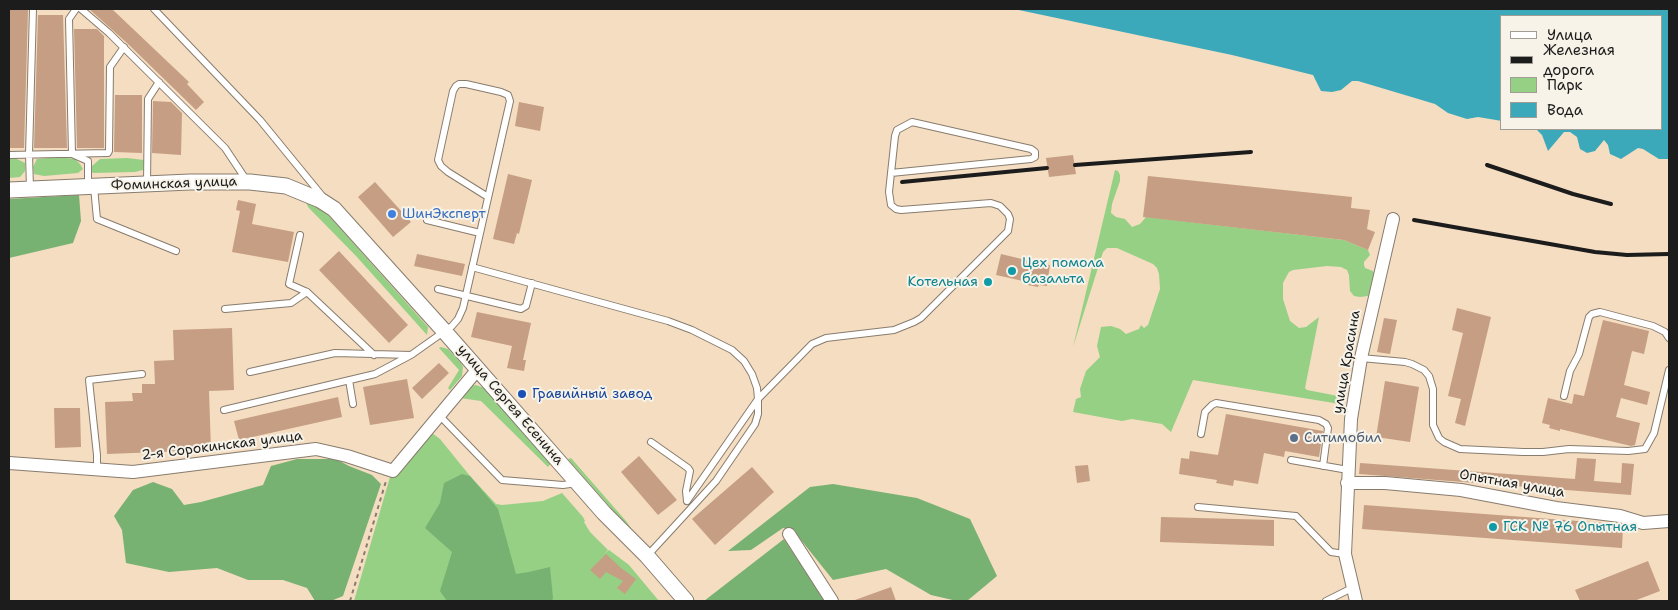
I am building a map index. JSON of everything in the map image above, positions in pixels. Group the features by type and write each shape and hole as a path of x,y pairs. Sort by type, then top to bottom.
{"street":[{"name":"Фоминская улица","path":"9,190 248,182 276,184 294,188 334,209"},
{"name":"улица Сергея Есенина","path":"334,209 604,512 647,556 686,601"},
{"name":"улица Красина","path":"1356,601 1344,554 1353,402 1360,358 1393,219"},
{"path":"393,471 478,369"},
{"name":"2-я Сорокинская улица","path":"9,463 134,472 316,449 347,456 393,471"},
{"name":"Опытная улица","path":"1348,477 1394,484 1461,490 1548,506 1620,516 1643,523 1669,521"},
{"path":"789,534 832,601"}],"lane":[{"path":"30,189 29,154 33,9"},
{"path":"72,154 69,19 76,9"},
{"path":"81,9 124,47 225,148 248,182"},
{"path":"154,9 260,120 334,209"},
{"path":"108,153 110,67 124,47"},
{"path":"147,184 148,99 159,82"},
{"path":"224,410 375,374 411,355 445,332 458,319 466,296 510,107 508,95 466,84 459,84 453,91 438,160 441,166 448,172 488,197"},
{"path":"687,501 758,400 807,350 819,340 826,338 894,330 921,318 1008,231 1010,219 1008,214 1000,206 991,203 896,209 891,205 889,199 891,173 898,130 901,127 912,122 1031,149 1035,157 1032,159 891,173"},
{"path":"72,154 88,161 108,153"},
{"path":"9,155 108,153"},
{"path":"88,161 97,219 176,251"},
{"path":"427,220 480,232"},
{"path":"300,235 289,284 308,292 374,355"},
{"path":"472,268 668,321 703,334 720,343 738,355 748,368 755,382 758,400 758,414 751,431 716,480 647,556"},
{"path":"438,289 521,309 526,306 532,283"},
{"path":"225,309 291,303 308,292"},
{"path":"1564,396 1570,371 1579,354 1589,317 1592,314 1600,312 1653,326 1665,332 1669,338"},
{"path":"250,372 335,353 411,355"},
{"path":"1360,358 1405,362 1424,370 1429,376 1433,389 1433,425 1439,438 1444,442 1460,448 1523,452 1569,449 1628,451 1645,449 1654,433 1669,370"},
{"path":"97,470 89,380 142,374"},
{"path":"349,380 353,404"},
{"path":"1201,434 1206,412 1216,403 1319,420 1328,428 1323,466"},
{"path":"439,415 502,480 563,486 578,483"},
{"path":"651,442 688,468 690,472 686,491 690,509"},
{"path":"1291,460 1323,466 1348,477"},
{"path":"1198,507 1296,516 1331,552 1344,554"},
{"path":"1326,601 1352,588"}],"path":[{"path":"350,601 388,476 393,471"}],"green space":[{"path":"59,157 75,159 83,169 78,173 44,176 34,174 33,167 37,159"},
{"path":"15,158 25,163 25,171 20,177 9,178 9,159"},
{"path":"127,158 144,160 143,170 135,172 93,173 91,170 92,166 100,159"},
{"path":"1115,170 1120,175 1120,181 1111,213 1116,217 1125,219 1132,227 1140,224 1146,217 1344,240 1368,250 1370,255 1364,262 1364,265 1365,268 1373,271 1374,274 1368,296 1354,296 1350,291 1347,270 1341,267 1327,266 1293,270 1289,272 1283,283 1283,299 1290,321 1299,328 1306,327 1319,317 1305,388 1338,396 1340,404 1193,380 1171,432 1162,424 1132,419 1122,421 1073,412 1076,399 1081,397 1080,389 1086,371 1100,357 1097,346 1101,327 1111,326 1120,329 1126,334 1139,329 1141,325 1144,328 1148,325 1160,289 1159,274 1153,264 1117,248 1107,248 1103,252 1073,347"},
{"path":"79,195 81,221 73,243 9,258 9,199"},
{"path":"305,200 311,202 330,217 428,327 427,335 356,256 308,207"},
{"path":"439,348 448,349 463,367 462,376 450,390 448,388 459,370"},
{"path":"476,385 484,388 551,463 548,467 481,401 460,398 470,386"},
{"path":"432,433 440,439 496,504 543,501 562,493 583,517 590,532 608,550 604,554 609,550 629,565 659,601 354,601 390,477 399,474"},
{"path":"571,458 626,521 635,536 568,459"},
{"path":"297,459 336,459 372,475 381,484 343,596 331,601 315,601 307,588 283,580 248,580 217,568 169,572 126,563 122,530 114,516 133,490 153,482 172,489 184,505 201,502 263,485 271,466"},
{"path":"462,474 470,476 498,509 516,574 550,567 552,601 447,601 440,591 452,552 425,528 440,503 444,483"},
{"path":"833,484 917,498 970,519 997,576 967,601 957,601 931,595 886,569 833,580 793,530 783,528 751,550 728,551 810,487"},
{"path":"784,539 825,601 704,601"}],"water":[{"path":"1014,9 1669,9 1669,159 1659,159 1638,148 1621,159 1610,154 1608,145 1604,140 1595,151 1587,153 1580,149 1577,137 1570,132 1564,132 1548,151 1542,135 1537,130 1663,130 1663,15 1500,15 1500,121 1478,117 1467,119 1448,113 1435,104 1358,81 1352,81 1341,90 1332,92 1321,91 1313,75 1232,55"}],"building":[{"path":"9,9 28,10 24,148 9,148"},
{"path":"89,9 112,9 189,82 187,84 204,102 196,110"},
{"path":"38,15 63,15 67,148 34,148"},
{"path":"74,29 97,29 104,36 104,148 77,148"},
{"path":"115,95 142,95 142,153 114,152"},
{"path":"153,101 171,102 182,113 181,155 152,153"},
{"path":"519,102 544,107 540,131 515,126"},
{"path":"1073,155 1076,174 1049,177 1046,158"},
{"path":"508,174 532,180 519,234 517,233 514,244 493,239"},
{"path":"1148,176 1352,197 1351,208 1370,210 1367,229 1375,232 1368,250 1344,240 1143,217"},
{"path":"375,182 411,222 393,237 358,197"},
{"path":"238,200 256,204 252,224 294,232 288,262 232,252 240,211 236,210"},
{"path":"339,251 408,325 389,343 319,270"},
{"path":"417,254 465,264 462,276 414,266"},
{"name":"Цех помола базальта","path":"1001,254 1050,265 1047,286 1039,285 1038,287 1023,284 1023,281 996,275"},
{"path":"1457,308 1491,317 1465,426 1455,423 1461,399 1448,396 1463,333 1452,330"},
{"path":"477,312 531,323 523,360 526,360 524,371 507,368 512,346 471,337"},
{"path":"1384,318 1397,320 1390,354 1377,352"},
{"path":"1603,320 1649,331 1644,354 1632,351 1624,385 1650,392 1647,405 1621,398 1616,417 1640,423 1635,445 1631,446 1560,429 1560,431 1549,428 1550,425 1542,423 1548,398 1572,404 1574,394 1584,396"},
{"path":"232,328 234,390 209,391 211,450 107,454 105,402 133,401 132,393 142,393 142,384 155,384 154,361 174,360 173,330"},
{"path":"439,363 449,373 422,399 412,388"},
{"path":"407,379 414,418 370,425 363,387"},
{"path":"1385,381 1419,387 1410,442 1376,437"},
{"path":"338,397 342,417 239,440 234,421"},
{"path":"54,408 80,408 81,447 55,448"},
{"path":"1226,414 1323,431 1319,457 1285,451 1284,457 1264,453 1258,484 1234,480 1233,486 1216,483 1217,480 1179,474 1181,458 1189,459 1190,451 1218,455"},
{"path":"639,456 677,500 658,515 621,472"},
{"name":"ГСК № 76 Опытная","path":"1577,458 1596,459 1594,481 1621,483 1622,463 1634,464 1631,495 1359,474 1360,463 1575,479"},
{"path":"1088,465 1090,481 1077,483 1075,466"},
{"path":"752,467 774,492 715,545 692,519"},
{"name":"ГСК № 76 Опытная","path":"1364,505 1618,524 1623,526 1622,548 1362,529"},
{"path":"1161,517 1274,520 1274,546 1160,542"},
{"path":"606,554 636,579 625,594 617,588 623,581 606,572 600,579 590,570"},
{"path":"1648,561 1660,591 1634,601 1580,601 1575,590"},
{"path":"891,587 896,601 855,601 855,600"}],"railway":[{"path":"1075,165 1251,152"},
{"path":"1487,165 1573,194 1611,204"},
{"path":"902,182 1047,168"},
{"path":"1414,220 1595,252 1627,255 1669,254"}],"place":[{"name":"ШинЭксперт","path":"392,214"},
{"name":"Цех помола базальта","path":"1012,271"},
{"name":"Котельная","path":"988,282"},
{"name":"Гравийный завод","path":"522,394"},
{"name":"Ситимобил","path":"1294,438"},
{"name":"ГСК № 76 Опытная","path":"1493,527"}]}
